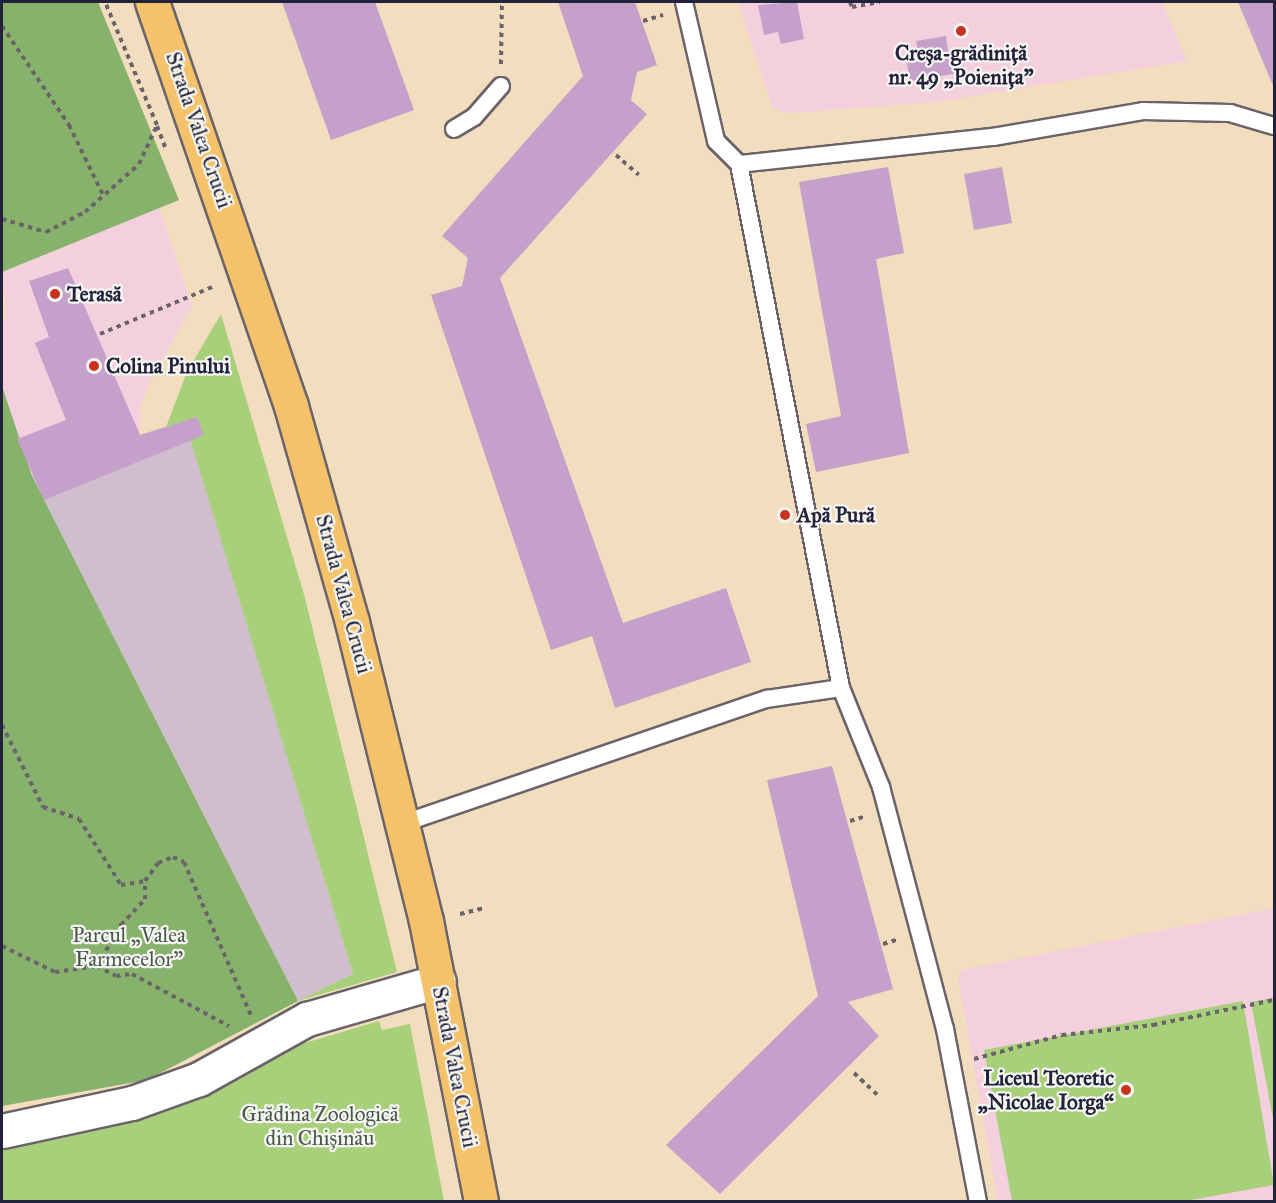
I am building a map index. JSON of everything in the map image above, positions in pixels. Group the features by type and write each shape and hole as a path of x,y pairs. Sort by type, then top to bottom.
{"main road":[{"name":"Strada Valea Crucii","path":"152,2 291,406 404,823 439,981 481,1202"}],"street":[{"path":"2,1131 132,1103 199,1079 307,1019 439,981"}],"lane":[{"path":"684,2 716,141 739,164 840,688 881,787 950,1054 978,1202"},
{"path":"454,129 474,117 501,86"},
{"path":"739,164 993,137 1143,111 1230,113 1275,126"},
{"path":"404,823 767,699 840,688"}],"path":[{"path":"2,219 46,232 104,197 138,164 157,125 105,2"},
{"path":"501,86 502,2"},
{"path":"850,2 852,8 880,2"},
{"path":"2,26 69,125 104,197"},
{"path":"616,155 639,175"},
{"path":"100,334 221,285"},
{"path":"2,725 43,807 79,819 121,885 145,881"},
{"path":"97,966 121,925 145,900 145,881 158,863 173,857 184,862 244,993 261,1044"},
{"path":"460,914 484,908"},
{"path":"2,946 55,972 97,966 116,976 132,974 261,1044"},
{"path":"950,1054 990,1058 1062,1035 1153,1025 1275,999"},
{"path":"854,1073 880,1096"}],"shaded area":[{"name":"Creșa-grădiniță nr. 49 „Poienița”","path":"738,2 1162,2 1187,61 937,102 788,113 773,109"},
{"path":"159,207 192,306 151,380 141,405 139,434 32,476 2,386 2,320 7,317 2,272"},
{"path":"185,421 353,974 298,1001 32,476"},
{"name":"Liceul Teoretic „Nicolae Iorga“","path":"1274,908 1274,1201 998,1201 958,978 962,970"}],"green space":[{"path":"2,2 98,2 179,200 2,272"},
{"path":"221,314 305,598 397,972 298,1001 353,974 185,422 166,427 187,372"},
{"name":"Parcul „Valea Farmecelor”","path":"2,386 32,476 298,1001 147,1080 2,1106"},
{"path":"1274,998 1274,1124 1251,1002"},
{"path":"1243,1001 1274,1185 1186,1201 1012,1201 984,1050"},
{"name":"Grădina Zoologică din Chișinău","path":"379,1021 382,1030 410,1024 444,1201 2,1202 2,1146 168,1109 281,1050"}],"building":[{"path":"282,2 375,2 414,110 331,140"},
{"path":"558,2 635,2 657,65 637,72 631,100 647,114 500,278 623,623 726,588 751,662 615,708 592,636 551,650 431,295 462,286 468,258 442,236 583,76"},
{"path":"797,2 804,39 781,44 778,32 764,35 758,5"},
{"path":"1238,2 1275,2 1275,88 1274,88"},
{"path":"946,36 948,51 961,49 965,72 910,81 906,58 919,56 916,41"},
{"path":"888,167 904,253 876,259 909,453 816,472 806,424 841,416 799,182"},
{"path":"1002,167 1012,223 974,230 964,174"},
{"path":"68,268 140,435 197,417 204,435 44,500 17,439 66,420 35,343 49,337 29,281"},
{"path":"832,766 893,989 848,1002 879,1036 720,1194 666,1145 818,996 767,780"}],"place":[{"name":"Creșa-grădiniță nr. 49 „Poienița”","path":"961,31"},
{"name":"Terasă","path":"55,294"},
{"name":"Colina Pinului","path":"94,366"},
{"name":"Apă Pură","path":"785,515"},
{"name":"Liceul Teoretic „Nicolae Iorga“","path":"1126,1090"}]}
